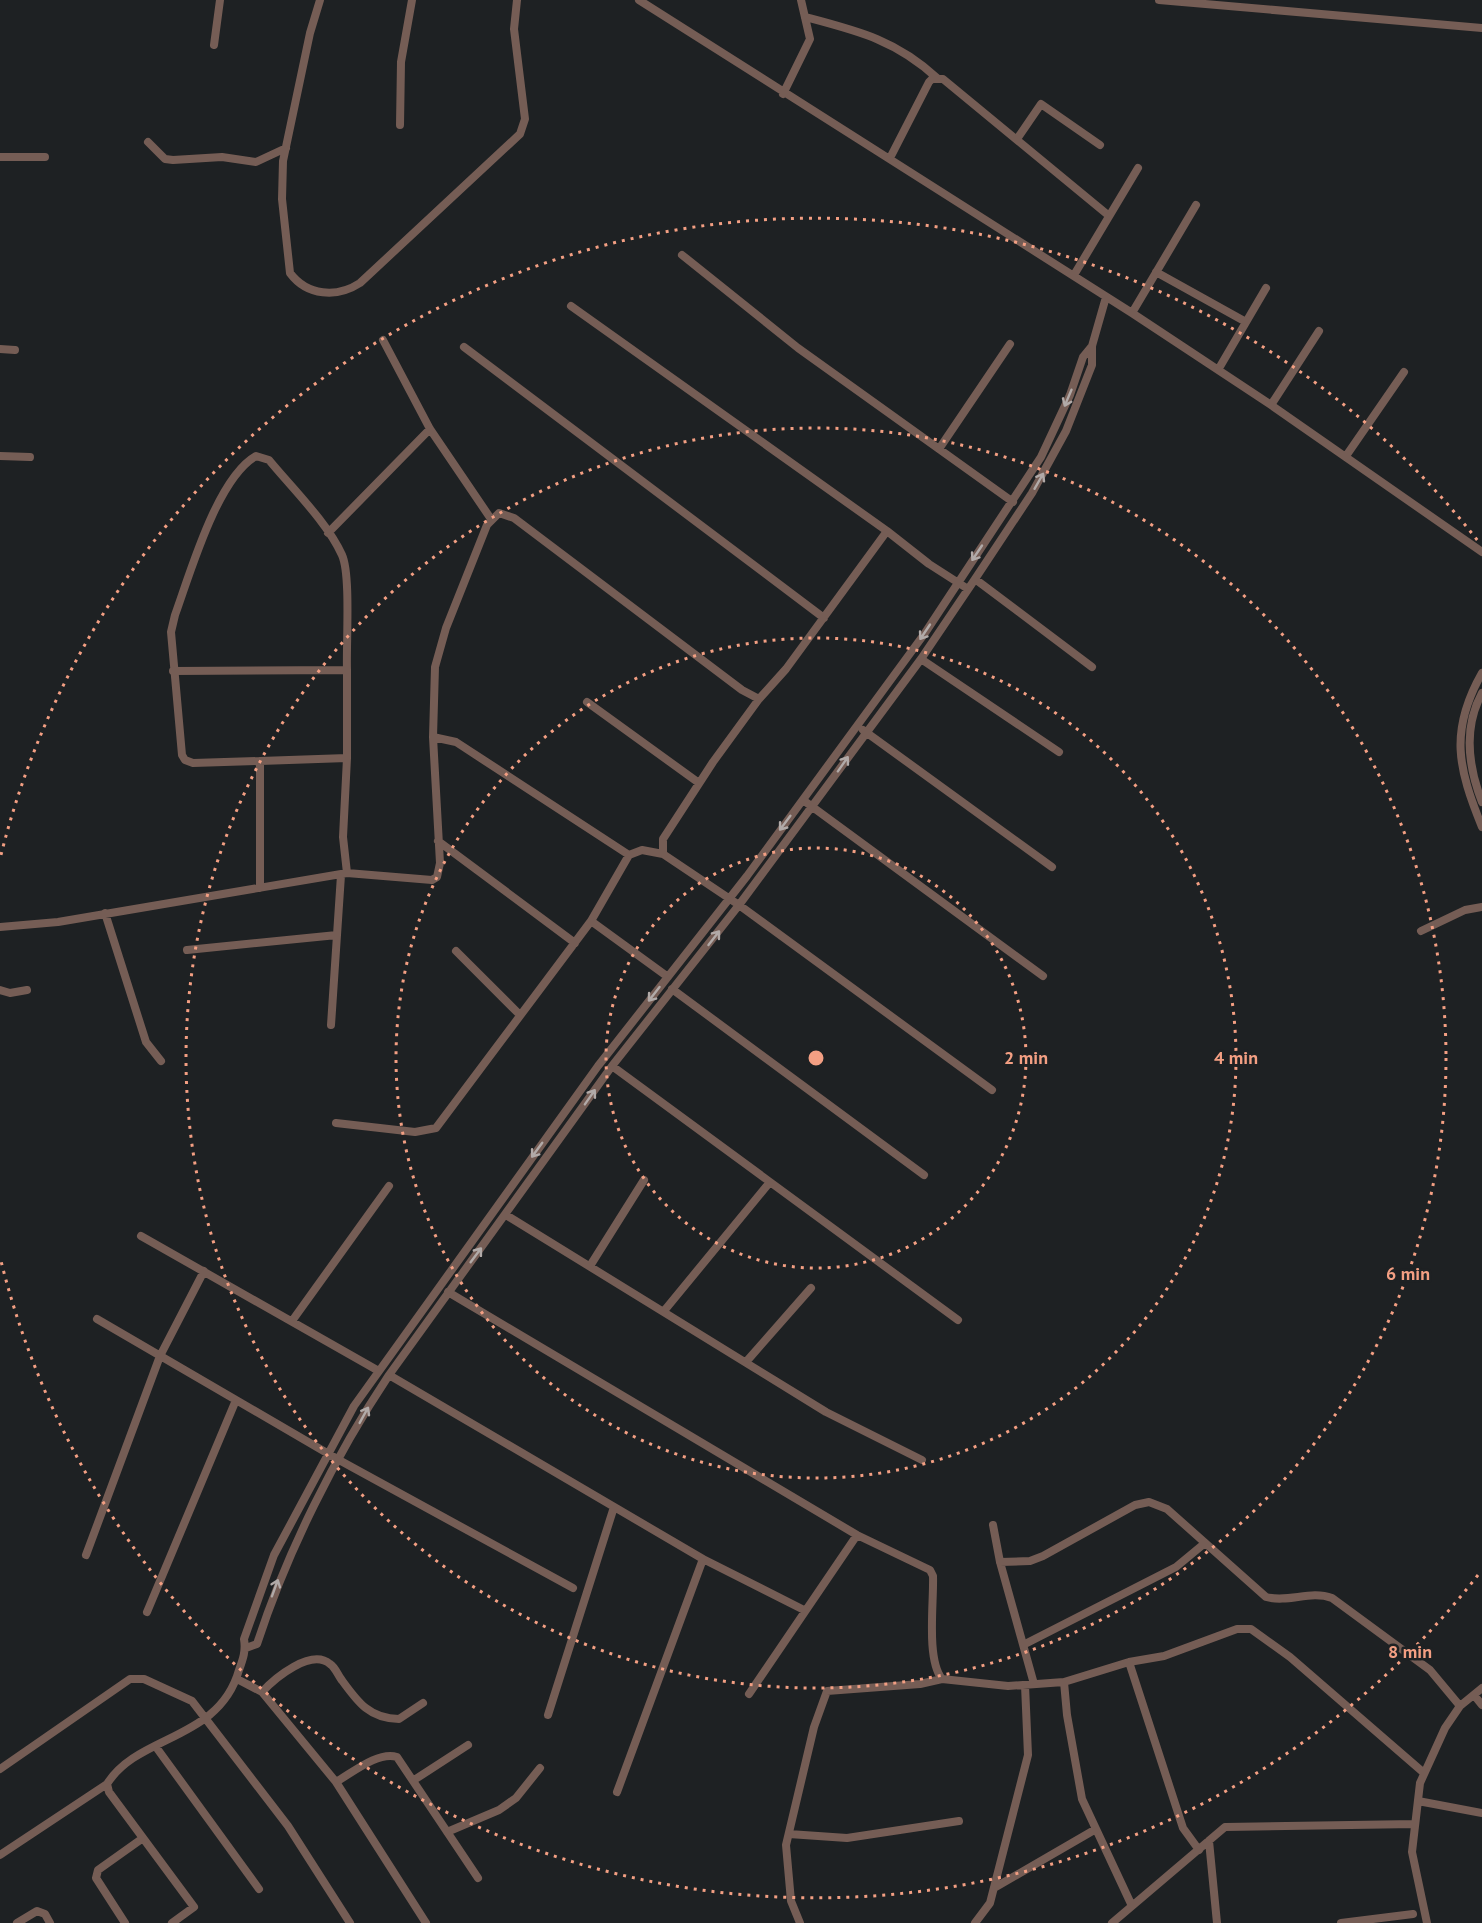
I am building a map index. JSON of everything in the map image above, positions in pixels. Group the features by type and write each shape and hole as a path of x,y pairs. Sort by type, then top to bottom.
{"street":[{"path":"214,45 220,0"},
{"path":"320,0 310,33 286,148 282,199 290,273 304,286 322,292 336,293 349,290 456,196 520,134 525,119 514,29 517,0"},
{"path":"400,125 401,62 412,0"},
{"path":"639,0 783,94 890,158 1074,275 1271,405 1482,552"},
{"path":"783,94 810,39 801,0"},
{"path":"1159,0 1482,28"},
{"path":"805,17 882,40 911,56 937,78 949,82 1108,215"},
{"path":"890,158 929,82 937,78"},
{"path":"1017,139 1041,104 1100,145"},
{"path":"148,142 165,159 173,160 222,156 256,162 286,148"},
{"path":"0,157 45,157"},
{"path":"1074,275 1138,168"},
{"path":"1132,313 1196,205"},
{"path":"682,255 798,348 1013,502"},
{"path":"1156,272 1246,322"},
{"path":"1218,370 1266,288"},
{"path":"246,1648 257,1644 276,1585 293,1547 339,1460 389,1375 519,1198 612,1066 739,905 921,659 1032,493 1066,431 1092,365 1092,345 1106,297"},
{"path":"571,306 968,589"},
{"path":"1271,405 1318,331"},
{"path":"383,340 430,429 491,519"},
{"path":"939,449 1010,344"},
{"path":"0,1855 107,1784 113,1774 128,1762 207,1719 234,1688 246,1648 244,1639 253,1610 282,1540 354,1406 377,1370 598,1066 729,900 925,633 1013,502 1051,437 1083,357 1092,345"},
{"path":"464,347 824,618"},
{"path":"0,349 15,350"},
{"path":"1346,456 1404,372"},
{"path":"328,533 430,429"},
{"path":"0,456 30,457"},
{"path":"331,1024 344,874 343,837 347,758 345,570 342,556 328,533 269,460 256,456 249,460 210,515 175,615 171,632 182,755 185,760 193,763 347,758"},
{"path":"0,927 58,922 344,874 432,880 440,872 432,737 433,689 440,646 491,519 499,513 514,518 742,690 759,699"},
{"path":"663,854 663,839 699,783 759,699 786,669 887,531"},
{"path":"975,579 1092,667"},
{"path":"921,659 1059,752"},
{"path":"173,671 347,670"},
{"path":"1482,673 1463,713 1459,759 1482,827"},
{"path":"1471,693 1481,695 1472,718 1469,758 1481,800 1472,803"},
{"path":"587,702 699,783"},
{"path":"857,725 1052,867"},
{"path":"432,737 456,742 629,855"},
{"path":"1459,759 1469,758"},
{"path":"261,761 261,888"},
{"path":"803,800 1042,976"},
{"path":"438,841 575,943"},
{"path":"336,1123 415,1132 436,1128 591,921 629,855 642,850 663,854 739,905 992,1090"},
{"path":"1421,931 1465,910 1482,908"},
{"path":"105,913 147,1042 161,1061"},
{"path":"591,921 668,977"},
{"path":"188,950 337,934"},
{"path":"456,951 520,1015"},
{"path":"672,989 924,1175"},
{"path":"0,990 10,993 27,990"},
{"path":"612,1066 958,1320"},
{"path":"590,1266 644,1180"},
{"path":"664,1311 770,1182"},
{"path":"292,1321 389,1186"},
{"path":"509,1190 519,1198"},
{"path":"506,1215 826,1412 922,1460"},
{"path":"141,1236 377,1370"},
{"path":"86,1555 160,1356 204,1271"},
{"path":"746,1362 811,1288"},
{"path":"448,1292 857,1534 930,1570 933,1576 933,1652 936,1672 942,1679"},
{"path":"97,1319 328,1454 573,1588"},
{"path":"409,1326 418,1333"},
{"path":"389,1375 703,1559 804,1610"},
{"path":"147,1612 236,1400"},
{"path":"1000,1562 1029,1561 1043,1556 1136,1505 1149,1502 1167,1509 1266,1597 1287,1600 1323,1594 1332,1598 1430,1670 1460,1706"},
{"path":"548,1715 614,1507"},
{"path":"975,1923 990,1903 1028,1755 1030,1684 1025,1644 1000,1562 993,1525"},
{"path":"749,1694 857,1534"},
{"path":"282,1540 293,1547"},
{"path":"1025,1644 1176,1567 1205,1543"},
{"path":"617,1792 703,1559"},
{"path":"800,1923 791,1901 786,1845 814,1727 827,1691 920,1684 942,1679 1008,1686 1064,1682 1129,1662 1164,1656 1237,1629 1251,1629 1290,1657 1424,1773"},
{"path":"262,1692 275,1678 295,1665 320,1659 330,1664 362,1707 372,1714 399,1719 423,1702"},
{"path":"1129,1662 1184,1828 1199,1850"},
{"path":"0,1769 135,1677 192,1701 288,1826 350,1923"},
{"path":"237,1679 262,1692 336,1782 426,1923"},
{"path":"1064,1682 1067,1715 1082,1799 1129,1908 1127,1923"},
{"path":"1426,1923 1412,1852 1424,1773 1445,1728 1460,1706 1482,1688"},
{"path":"1474,1695 1482,1705"},
{"path":"414,1780 468,1745"},
{"path":"156,1747 260,1889"},
{"path":"336,1782 390,1755 397,1757 478,1878"},
{"path":"447,1832 500,1810 516,1798 540,1768"},
{"path":"107,1784 109,1792 194,1907 172,1923"},
{"path":"1418,1801 1482,1813"},
{"path":"789,1834 847,1838 959,1821"},
{"path":"1112,1923 1226,1827 1415,1824"},
{"path":"994,1888 1096,1829"},
{"path":"125,1923 96,1878 98,1870 143,1838"},
{"path":"1209,1841 1217,1923"},
{"path":"17,1923 37,1911 45,1914 50,1923"},
{"path":"1341,1923 1413,1914"}]}
